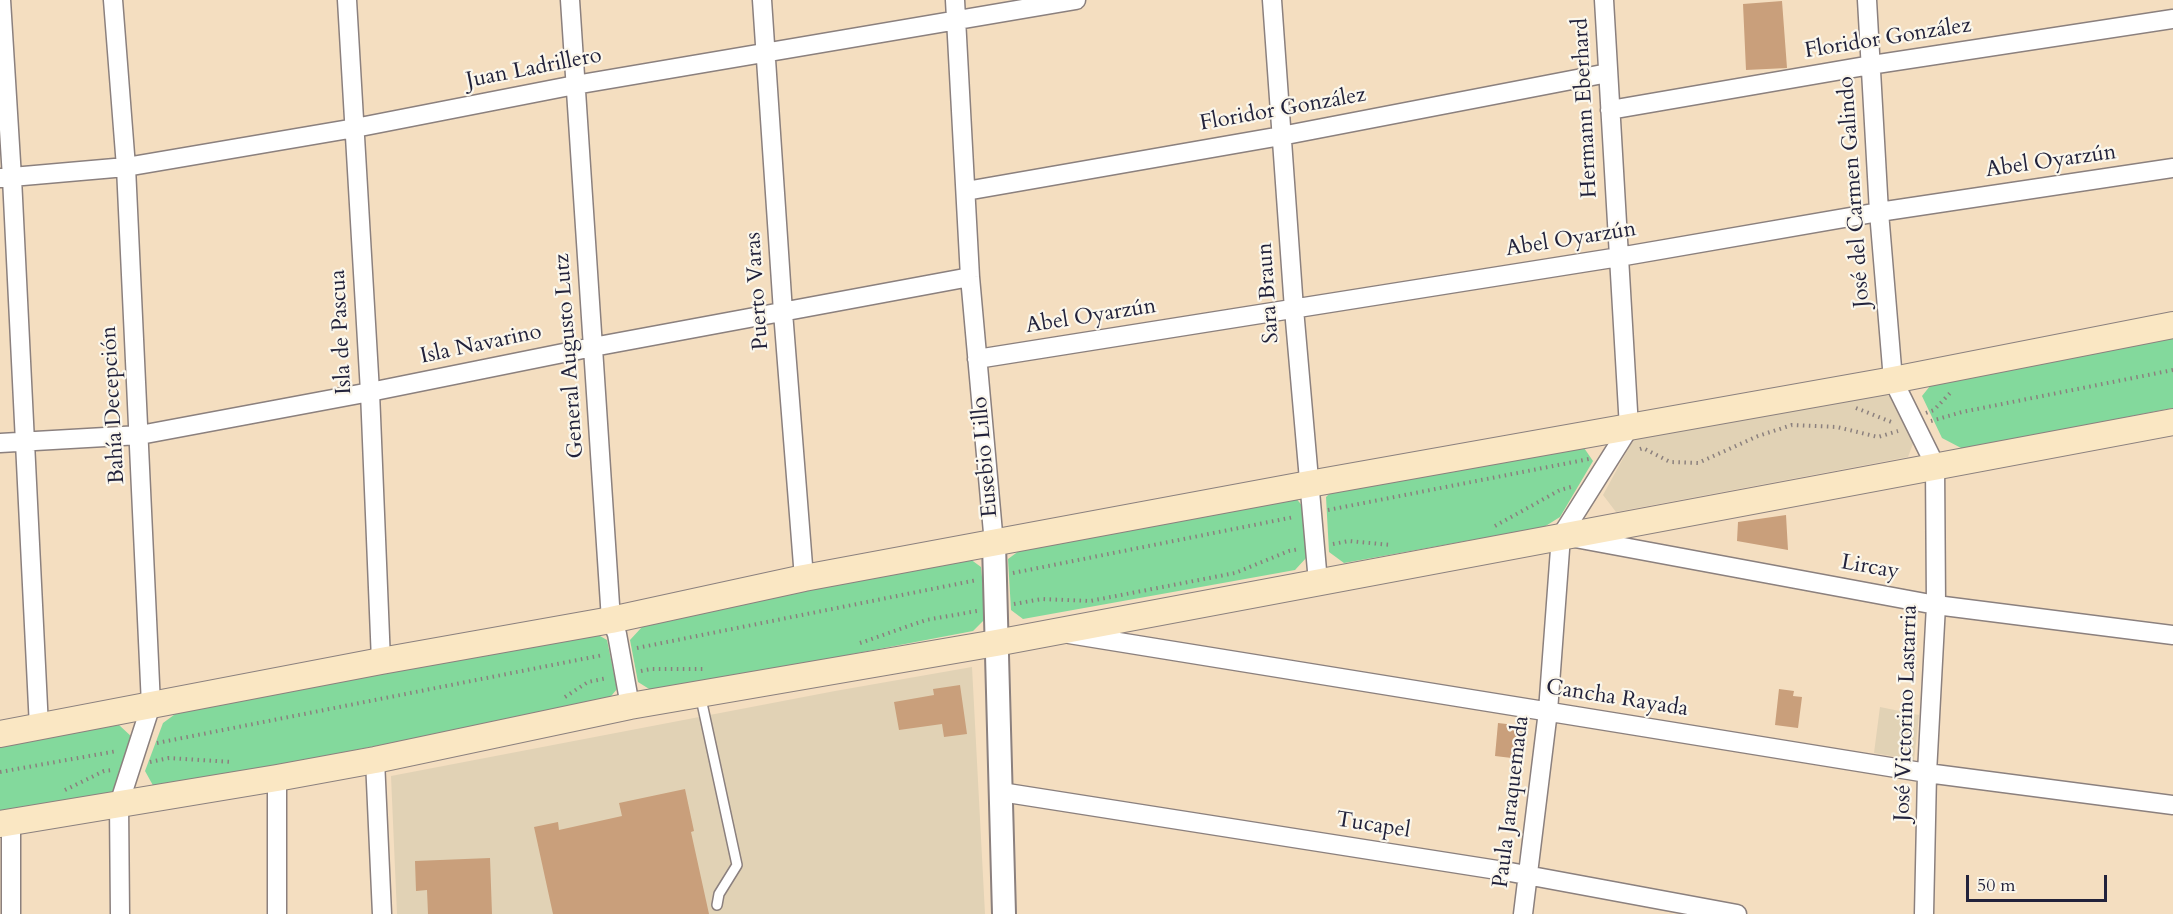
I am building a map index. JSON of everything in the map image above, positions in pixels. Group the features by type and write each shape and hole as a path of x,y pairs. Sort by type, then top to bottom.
{"main road":[{"path":"0,734 381,661 611,620 804,578 1309,484 1638,440 1893,380 2173,325"},
{"path":"5,823 278,778 375,760 630,706 996,643 2173,422"}],"street":[{"path":"1,0 6,178 25,442 39,727"},
{"name":"Bahía Decepción","path":"113,0 126,167 152,705 119,804 120,914"},
{"name":"Isla de Pascua","path":"347,0 370,392 381,661"},
{"name":"General Augusto Lutz","path":"570,0 611,620 617,634 630,706"},
{"name":"Puerto Varas","path":"762,0 804,578"},
{"name":"Eusebio Lillo","path":"955,0 970,277 994,544 1004,914"},
{"name":"Juan Ladrillero","path":"6,178 126,167 355,128 575,85 1076,0"},
{"name":"Sara Braun","path":"1272,0 1294,309 1318,582"},
{"name":"Hermann Eberhard","path":"1604,0 1619,257 1638,440"},
{"name":"José del Carmen Galindo","path":"1868,0 1879,212 1893,380"},
{"name":"Floridor González","path":"1610,110 1871,65 2173,19"},
{"name":"Floridor González","path":"966,191 1281,136 1608,73"},
{"name":"Abel Oyarzún","path":"977,359 1619,257 1879,212 2173,168"},
{"name":"Isla Navarino","path":"0,443 140,435 370,392 593,346 970,277"},
{"name":"José Victorino Lastarria","path":"1893,380 1935,465 1936,605 1927,773 1924,914"},
{"name":"Paula Jaraquemada","path":"1523,914 1548,711 1561,536 1613,454 1638,440"},
{"name":"Lircay","path":"1561,536 1936,605 2173,635"},
{"name":"Cancha Rayada","path":"1055,631 1927,773 2173,805"},
{"path":"375,760 382,914"},
{"path":"277,914 278,778"},
{"name":"Tucapel","path":"1001,792 1528,875 1737,914"},
{"path":"5,823 11,914"}],"lane":[{"path":"700,694 737,865 719,894 717,905"}],"path":[{"path":"1853,407 1895,424 1914,422 2173,370"},
{"path":"1638,440 1644,448 1670,462 1698,463 1758,436 1792,425 1837,427 1878,437 1914,422 1934,410 1955,389"},
{"path":"0,772 137,747 1613,454 1638,440"},
{"path":"1632,458 1638,440"},
{"path":"1494,527 1560,490 1595,482"},
{"path":"849,645 926,620 1042,599 1090,601 1235,573 1289,551 1315,546 1349,541 1398,546"},
{"path":"563,698 588,682 625,674 651,669 714,668"},
{"path":"63,791 104,771 169,758 235,762"}],"shaded area":[{"path":"1872,391 1893,397 1914,441 1908,457 1616,512 1603,495 1633,440 1654,429"},
{"path":"972,667 985,914 397,914 391,776"},
{"path":"1880,707 1919,715 1914,760 1874,753"}],"green space":[{"path":"2173,334 2173,408 1963,449 1942,438 1922,396 1934,381"},
{"path":"1582,445 1593,461 1560,517 1544,527 1344,563 1329,552 1326,497 1337,486"},
{"path":"1295,497 1304,508 1307,557 1295,570 1023,619 1011,610 1008,559 1023,548"},
{"path":"966,556 981,567 986,618 973,631 654,692 638,682 630,640 642,627"},
{"path":"593,632 607,640 617,689 607,701 155,789 145,771 163,723 178,712"},
{"path":"119,725 133,738 116,791 102,799 0,818 0,745"}],"building":[{"path":"1782,1 1787,68 1746,70 1743,4"},
{"path":"1786,515 1788,550 1737,541 1738,522"},
{"path":"960,685 967,734 944,737 942,724 899,730 894,702 934,695 933,689"},
{"path":"1779,689 1794,691 1793,696 1802,697 1798,728 1775,725"},
{"path":"1498,723 1523,726 1520,759 1495,756"},
{"path":"685,789 694,831 691,832 709,914 553,914 534,827 558,822 559,830 622,816 619,803"},
{"path":"490,858 492,914 428,914 427,890 416,891 415,861"}]}
